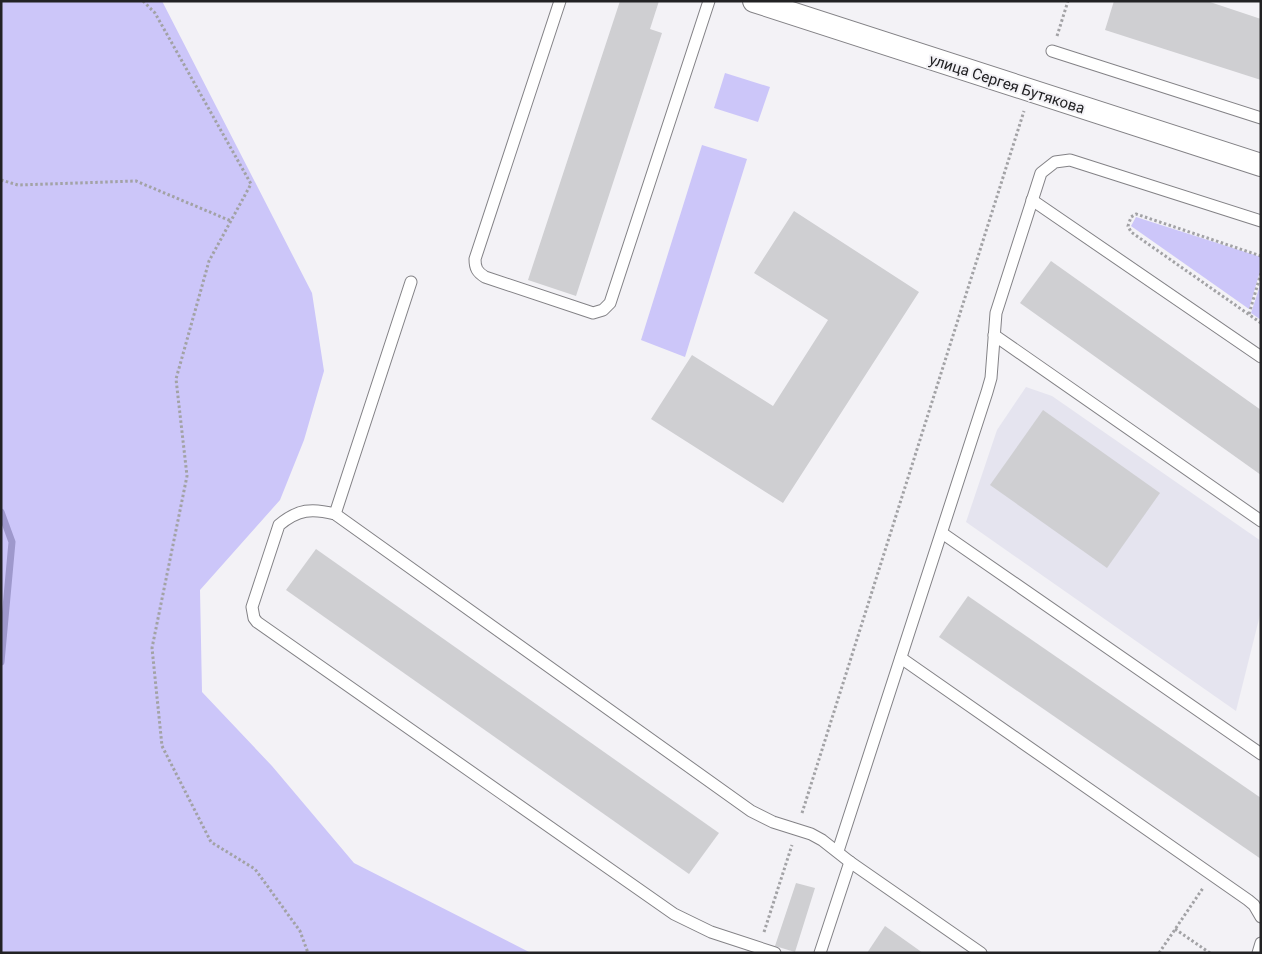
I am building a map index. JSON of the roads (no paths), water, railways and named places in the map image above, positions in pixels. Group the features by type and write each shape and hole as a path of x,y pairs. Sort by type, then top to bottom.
{"street":[{"name":"улица Сергея Бутякова","path":"754,1 1261,165"}],"lane":[{"path":"560,1 475,264 480,274 485,277 593,312 603,310 610,303 709,1"},
{"path":"1052,51 1261,118"},
{"path":"838,851 988,392 999,302 1041,173 1055,162 1070,160 1261,221"},
{"path":"1032,200 1261,358"},
{"path":"335,514 410,282"},
{"path":"994,335 1261,521"},
{"path":"775,953 712,932 674,914 257,622 254,618 252,607 279,525 287,518 307,510 320,510 335,514 751,811 773,822 822,840 850,862 981,953"},
{"path":"942,533 1261,754"},
{"path":"901,658 1248,900 1261,917"},
{"path":"820,953 850,862"},
{"path":"1258,953 1261,943"}],"waterway":[{"path":"1,512 12,542 1,662"}]}
